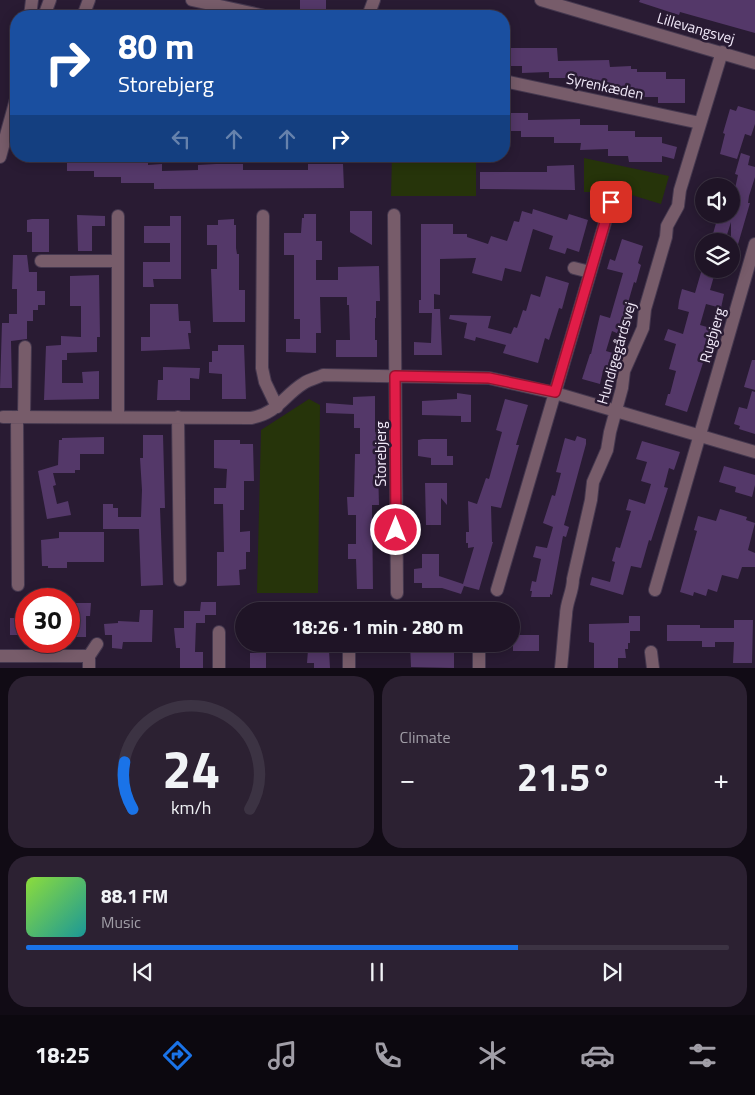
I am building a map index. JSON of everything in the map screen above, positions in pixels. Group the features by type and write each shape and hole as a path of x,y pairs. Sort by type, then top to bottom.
{"street":[{"path":"192,0 238,10"},
{"name":"Lillevangsvej","path":"541,0 574,5 755,63"},
{"name":"Hundigegårdsvej","path":"561,668 566,613 573,590 573,579 591,500 593,482 607,450 622,388 624,371 643,328 645,309 666,237 666,226 678,206 680,190 722,52"},
{"name":"Syrenkæden","path":"510,82 700,123"},
{"path":"0,157 10,121"},
{"path":"497,590 611,202"},
{"name":"Storebjerg","path":"394,215 397,593"},
{"path":"118,216 118,417"},
{"path":"263,216 262,368 277,407"},
{"name":"Rugbjerg","path":"655,590 755,244"},
{"path":"41,261 118,261"},
{"path":"574,268 590,272"},
{"path":"18,585 21,417 25,347"},
{"path":"3,417 251,418 263,416 277,407 304,383 323,375 489,378 555,392 755,452"},
{"path":"178,417 180,580"},
{"path":"219,668 220,632"},
{"path":"0,656 89,662 97,644"},
{"path":"349,652 349,668"},
{"path":"479,652 479,668"},
{"path":"650,652 654,668"}],"green space":[{"path":"584,158 669,176 661,204 622,192 584,192"},
{"path":"392,162 476,162 476,196 391,196"},
{"path":"309,399 320,405 318,593 257,593 261,430"}],"building":[{"path":"300,0 326,0 326,10 300,10"},
{"path":"640,0 755,0 755,33 680,12 679,15 639,2"},
{"path":"510,48 557,48 558,61 609,60 610,67 631,66 631,69 637,69 637,72 666,72 666,79 685,79 685,103 658,103 658,97 631,97 631,91 604,91 604,85 577,85 576,78 549,78 549,72 522,73 522,66 510,66"},
{"path":"738,106 755,111 755,124 751,136 745,134 737,159 720,154 725,134 723,133 730,109 736,111"},
{"path":"510,113 528,113 528,120 580,119 580,125 608,125 608,131 635,131 635,137 662,137 662,143 677,147 674,159 662,156 662,162 629,162 628,156 608,156 608,149 580,150 581,143 554,143 554,137 521,137 521,131 510,131"},
{"path":"741,153 750,156 748,165 755,167 755,177 740,237 740,233 731,233 731,223 740,223 740,178 737,178 738,175 735,174"},
{"path":"67,162 148,162 148,165 162,164 162,171 198,170 198,165 216,164 243,164 243,170 308,170 308,164 343,164 344,188 154,189 154,183 121,183 121,177 94,177 94,171 67,171"},
{"path":"574,165 575,190 480,189 480,172 547,172 547,166"},
{"path":"533,209 567,220 569,214 588,220 579,252 567,248 565,254 549,249 553,236 533,229 521,272 505,268 502,281 472,273 476,258 440,259 440,295 434,294 434,309 440,309 442,355 414,355 414,342 431,343 432,313 419,313 419,300 421,300 421,224 453,224 453,234 467,234 467,237 488,244 491,236 507,241 514,221 519,222 522,211 532,214"},
{"path":"350,211 372,211 372,245 350,232"},
{"path":"304,214 316,214 316,241 322,241 322,260 316,260 316,280 338,280 338,267 379,266 380,301 376,301 375,318 377,357 336,357 336,340 350,340 347,297 320,297 321,333 316,333 316,353 286,352 286,339 300,339 300,319 294,319 294,255 284,255 284,233 301,233"},
{"path":"77,215 105,216 105,226 92,226 92,251 78,251"},
{"path":"170,216 181,216 181,279 153,279 154,287 143,287 143,262 170,262 170,243 144,243 144,226 170,226"},
{"path":"49,219 49,252 32,252 32,232 27,232 27,220"},
{"path":"234,219 234,225 236,225 236,248 237,254 239,254 239,290 245,290 245,322 213,322 211,269 217,269 217,245 207,245 207,225 218,225 218,220"},
{"path":"716,223 731,223 728,233 713,233"},
{"path":"622,239 643,246 638,263 641,265 636,283 634,282 619,334 612,331 606,351 616,354 610,373 603,371 600,384 582,379 591,354 600,315 610,318 623,273 607,269 610,259 615,261"},
{"path":"13,255 27,255 29,272 37,272 37,291 45,291 45,305 38,305 38,310 33,310 33,321 27,321 27,339 11,341 12,388 0,388 2,323 9,323 9,314 17,314 17,289 12,289"},
{"path":"99,275 100,337 97,337 97,352 67,353 67,360 62,360 62,383 83,383 82,372 99,371 99,399 44,400 46,346 61,345 61,336 81,337 81,306 70,306 70,276"},
{"path":"546,276 569,283 562,309 559,308 549,340 545,338 538,363 503,353 506,345 476,337 475,341 464,338 467,323 449,319 450,315 491,316 488,328 511,334 514,327 517,328 523,310 526,311 531,294 540,297"},
{"path":"699,278 713,278 710,290 724,294 721,308 706,304 700,325 714,329 687,412 665,405 676,371 669,369 676,344 664,340 668,329 683,334 689,312 678,309 682,289 695,293"},
{"path":"150,304 178,304 179,321 190,321 191,333 188,333 190,349 141,351 141,337 150,337"},
{"path":"218,345 244,345 246,399 222,399 222,374 209,373 212,351 218,351"},
{"path":"752,360 755,360 755,390 744,387"},
{"path":"163,367 200,368 199,379 190,378 190,400 157,400 158,380 163,380"},
{"path":"752,391 755,392 755,434 739,429 740,426 734,424 739,407 747,409"},
{"path":"457,393 471,395 471,422 461,422 461,416 422,415 422,401 457,399"},
{"path":"375,396 375,432 380,432 380,461 378,469 379,505 372,505 373,589 357,589 356,559 348,559 348,544 356,544 356,515 348,515 347,497 354,497 355,454 360,454 360,428 354,428 354,414 326,413 326,403 353,405 353,397"},
{"path":"505,399 528,405 501,508 491,506 493,542 479,590 464,586 461,594 442,588 422,588 422,583 414,583 414,569 422,568 422,554 439,554 439,576 463,584 474,547 468,548 468,543 466,543 466,532 469,532 468,501 477,504 486,478 489,479 502,432 496,430"},
{"path":"143,435 163,435 165,508 160,508 163,585 141,586 139,529 103,529 103,504 113,504 113,508 118,508 118,517 141,517 140,458 143,458"},
{"path":"577,436 586,439 586,444 564,525 569,527 566,537 563,536 552,595 550,594 550,597 531,597 532,581 536,582 541,559 533,557 536,546 547,548 553,527 543,523 552,495 555,496 561,473 556,472 565,438 575,441"},
{"path":"104,437 104,454 80,454 80,470 75,470 75,473 53,473 56,485 53,486 57,504 68,501 71,515 47,519 38,471 58,465 59,440 62,440 62,438"},
{"path":"447,439 447,456 453,456 453,465 431,465 431,458 418,456 418,440"},
{"path":"214,440 240,440 240,444 253,444 254,481 244,481 244,510 240,510 240,532 250,531 250,552 246,552 246,569 239,570 240,585 217,586 217,552 224,552 223,504 214,504 214,488 226,488 227,469 214,468"},
{"path":"642,441 680,452 674,470 669,468 664,487 668,488 641,568 631,566 623,595 590,585 592,577 610,582 615,562 612,561 616,547 620,548 631,511 626,510 629,499 645,504 651,484 641,481 647,462 636,459"},
{"path":"724,466 755,475 752,497 735,492 736,487 719,482"},
{"path":"425,483 447,483 447,505 441,498 441,525 426,525"},
{"path":"720,509 747,517 746,520 755,523 748,550 755,553 755,567 742,567 738,579 722,575 717,592 708,589 706,596 694,592 693,596 680,592 697,531 694,530 698,516 716,521"},
{"path":"59,532 104,532 104,562 67,562 67,568 48,568 48,566 42,566 41,540 59,538"},
{"path":"201,602 216,602 216,615 205,615 205,623 196,623 195,652 203,652 203,668 180,668 180,648 176,648 174,628 184,628 184,611 200,611"},
{"path":"80,603 91,603 90,616 86,616 86,637 80,637"},
{"path":"140,610 153,610 152,642 123,642 122,649 112,648 112,635 105,635 104,624 118,623 118,621 139,622"},
{"path":"629,616 640,616 640,631 630,631 630,643 628,643 628,649 625,649 626,658 618,658 618,668 594,668 594,643 589,642 589,624 629,623"},
{"path":"10,618 15,618 15,635 10,635"},
{"path":"734,620 753,620 752,663 733,663 734,642 715,642 715,647 702,647 702,641 667,641 667,625 700,625 700,628 734,628"},
{"path":"520,635 539,635 539,651 520,651"},
{"path":"308,652 329,652 330,668 314,668 314,663 307,663"},
{"path":"410,652 454,652 454,668 411,667"},
{"path":"250,653 266,653 266,668 250,668"}],"route":[{"path":"396,530 395,376 489,378 555,392 611,202"}]}
